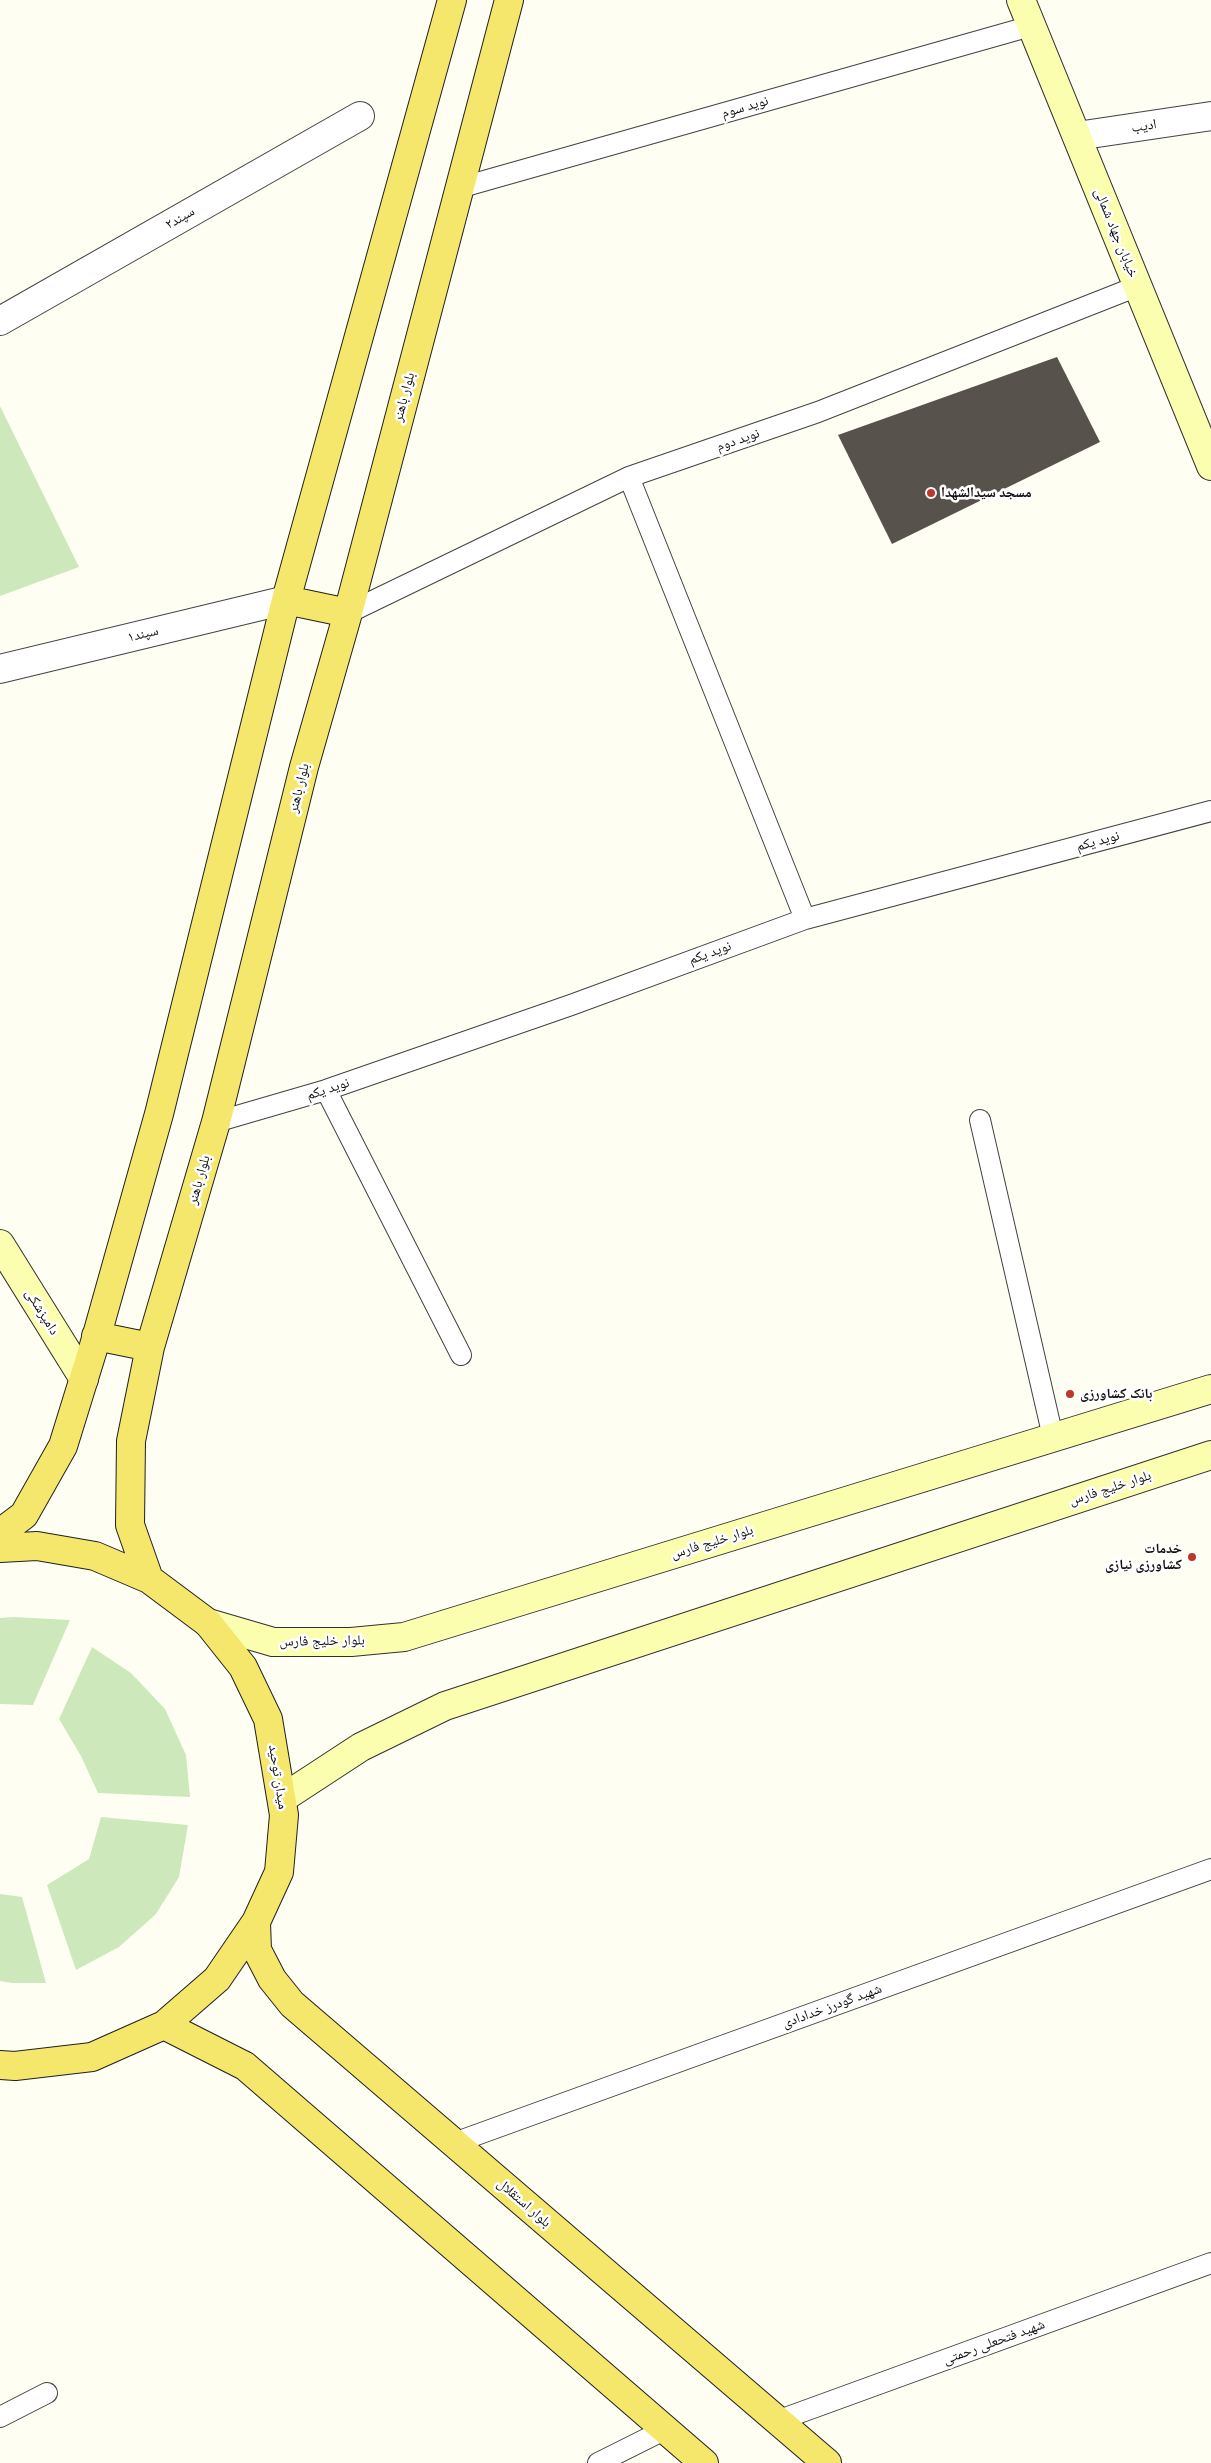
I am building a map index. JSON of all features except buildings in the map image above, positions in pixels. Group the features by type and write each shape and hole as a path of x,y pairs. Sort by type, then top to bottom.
{"main road":[{"path":"0,1533 24,1515 63,1446 84,1379 159,1114 286,600 452,0"},
{"name":"بلوار باهنر","path":"149,1578 130,1525 131,1441 150,1347 216,1122 304,767 348,613 509,0"},
{"name":"خیابان جهاد شمالی","path":"1021,0 1211,466"},
{"path":"286,600 348,613"},
{"name":"دامپزشکی","path":"0,1244 84,1379"},
{"path":"96,1336 150,1347"},
{"name":"بلوار خلیج فارس","path":"208,1623 273,1642 351,1642 404,1637 1211,1388"},
{"name":"بلوار خلیج فارس","path":"283,1798 362,1747 445,1706 1211,1455"},
{"name":"میدان توحید","path":"0,1548 37,1546 95,1556 149,1578 208,1623 244,1667 268,1719 283,1798 284,1815 279,1872 256,1922 217,1980 164,2025 92,2057 5,2066"},
{"name":"بلوار استقلال","path":"256,1922 257,1950 272,1980 292,2004 827,2463"},
{"path":"164,2025 245,2066 704,2463"}],"street":[{"name":"سپند۲","path":"0,321 360,116"},
{"name":"ادیب","path":"1076,136 1211,116"},
{"name":"سپند۱","path":"0,669 286,600"}],"lane":[{"name":"نوید سوم","path":"459,188 1031,26"},
{"name":"نوید دوم","path":"348,613 629,477 818,412 1138,286"},
{"path":"629,477 805,919"},
{"name":"نوید یکم","path":"216,1122 326,1090 805,919 1211,811"},
{"path":"326,1090 461,1355"},
{"path":"980,1120 1053,1437"},
{"name":"شهید گودرز خدادادی","path":"454,2143 1211,1869"},
{"name":"شهید فتحعلی رحمتی","path":"777,2420 1211,2263"},
{"path":"0,2417 47,2393"},
{"path":"598,2463 664,2430"}],"green space":[{"path":"0,406 79,567 0,596"},
{"path":"0,1618 70,1620 33,1705 0,1704"},
{"path":"92,1647 131,1673 165,1709 186,1755 190,1797 98,1793 81,1756 59,1719"},
{"path":"101,1817 188,1825 179,1877 156,1914 119,1947 76,1970 47,1885 89,1859"},
{"path":"0,1894 22,1897 46,1983 0,1981"}],"place":[{"name":"مسجد سیدالشهدا","path":"931,493"},
{"name":"بانک کشاورزی","path":"1070,1394"},
{"name":"خدمات کشاورزی نیازی","path":"1192,1557"}]}
